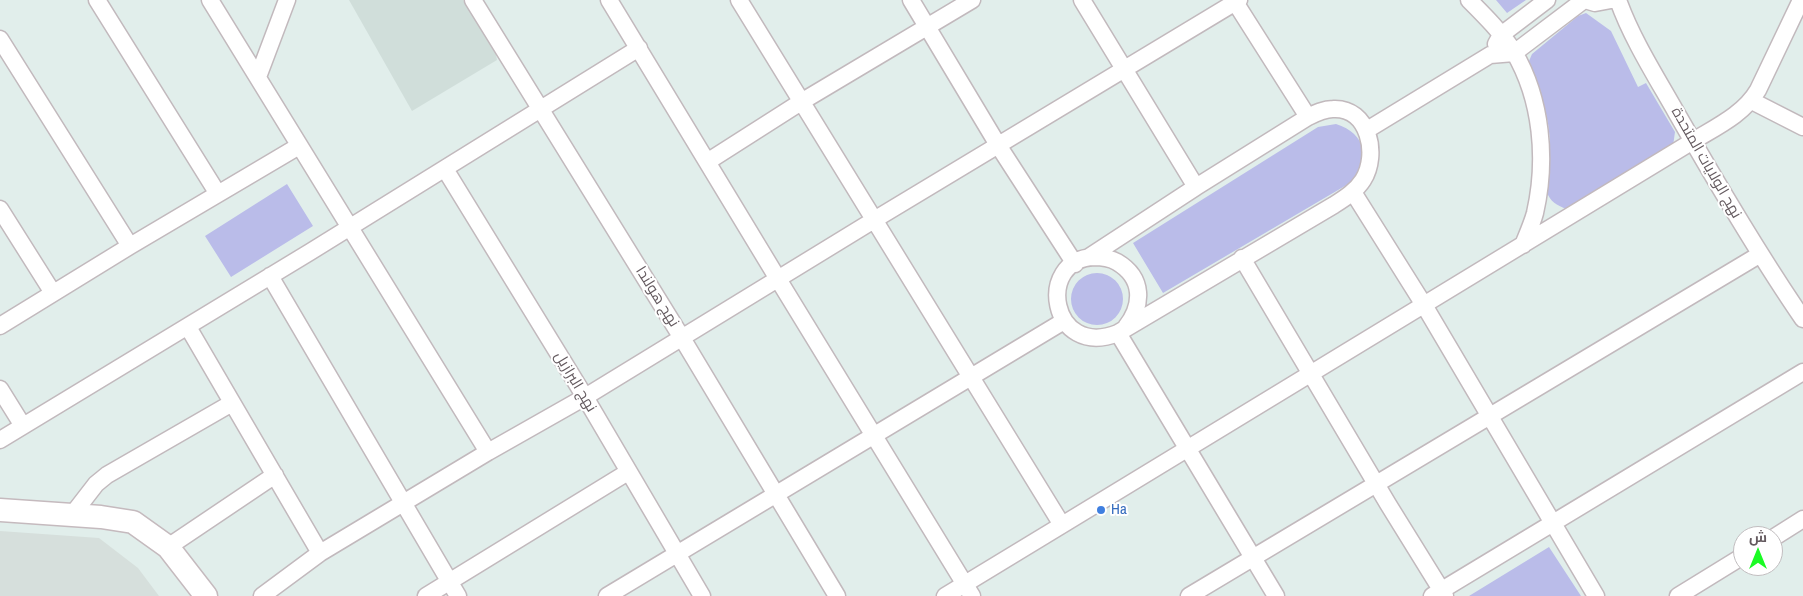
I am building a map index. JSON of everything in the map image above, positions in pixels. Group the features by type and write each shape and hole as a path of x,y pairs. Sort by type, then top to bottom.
{"street":[{"path":"97,0 218,194"},
{"path":"210,0 299,146 351,226 488,452"},
{"path":"258,78 287,0"},
{"name":"نهج هولندا","path":"473,0 682,338 837,596"},
{"path":"609,0 969,590"},
{"path":"739,0 1062,525"},
{"path":"911,0 998,145 1082,261"},
{"path":"707,162 801,102 972,0"},
{"path":"1082,0 1196,187"},
{"path":"1469,0 1485,16 1514,53 1533,96 1539,121 1541,151 1540,190 1534,215 1523,245"},
{"path":"1490,55 1501,35 1546,0"},
{"path":"1367,130 1490,55 1514,53 1584,0 1595,3 1611,0"},
{"name":"نهج الولايات المتحدة","path":"1618,0 1636,39 1693,141 1759,254 1803,319"},
{"path":"945,596 969,590 1062,525 1743,109 1752,100 1801,0"},
{"path":"262,596 320,553 488,452 585,397 1237,1 1308,117"},
{"path":"0,39 130,246"},
{"path":"0,440 188,327 639,48"},
{"path":"1752,100 1803,127"},
{"path":"1335,108 1347,111 1357,118 1367,130 1371,148 1370,165 1364,179 1354,192 1107,338 1082,336 1072,330 1064,321 1058,309 1056,296 1065,272 1308,117 1322,110 1335,108"},
{"path":"0,326 299,146"},
{"name":"نهج البرازيل","path":"445,169 585,397 702,596"},
{"path":"1354,192 1424,305 1596,596"},
{"path":"0,209 54,293"},
{"path":"1189,596 1759,254"},
{"path":"1082,261 1102,257 1115,261 1126,268 1134,279 1138,291 1138,304 1134,317 1122,330"},
{"path":"1242,258 1377,484 1440,594 1803,372"},
{"path":"270,276 458,596"},
{"path":"607,596 1064,321"},
{"path":"188,327 320,553"},
{"path":"1122,330 1188,449 1276,596"},
{"path":"0,389 23,426"},
{"path":"72,515 96,484 107,475 232,403"},
{"path":"426,596 628,472"},
{"path":"168,547 275,475"},
{"path":"0,510 110,518 133,522 168,547 206,596"},
{"path":"1783,532 1803,519"},
{"path":"1678,596 1733,562"}],"shaded area":[{"path":"349,0 463,0 495,49 497,60 412,111"},
{"path":"1496,0 1526,0 1507,13"},
{"path":"1586,13 1611,31 1638,87 1646,83 1675,132 1673,146 1566,209 1552,201 1547,192 1546,182 1550,135 1546,113 1529,61 1532,54 1578,16"},
{"path":"1336,124 1354,134 1360,141 1363,149 1362,166 1350,183 1163,293 1133,243 1318,127"},
{"path":"287,184 313,226 231,277 205,236"},
{"path":"1097,273 1111,277 1119,285 1123,299 1119,313 1111,321 1097,325 1083,321 1075,313 1071,299 1075,285 1083,277"},
{"path":"0,531 99,538 138,568 159,596 0,596"},
{"path":"1549,547 1581,596 1469,596"}],"place":[{"name":"Ha","path":"1101,510"}]}
